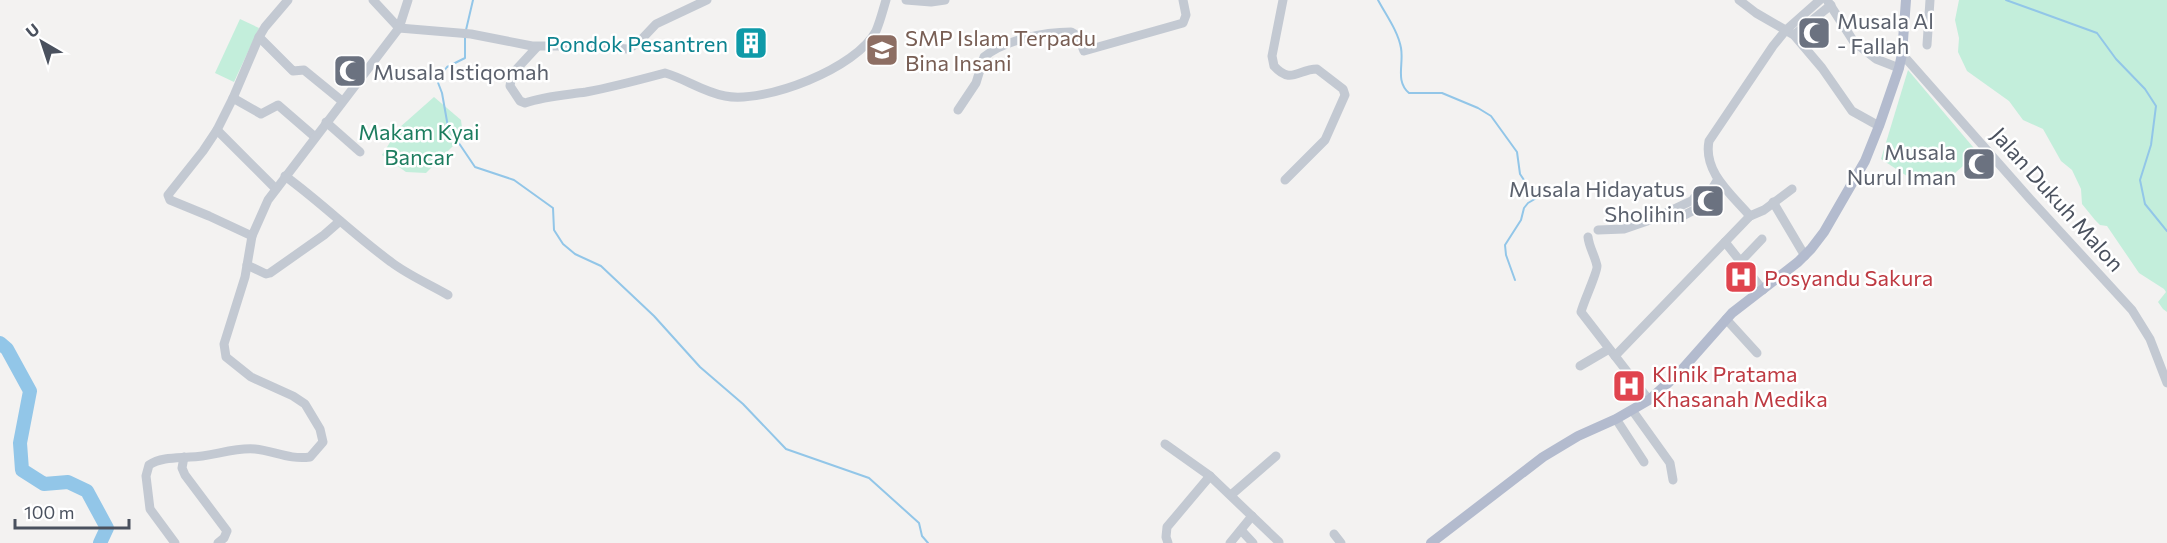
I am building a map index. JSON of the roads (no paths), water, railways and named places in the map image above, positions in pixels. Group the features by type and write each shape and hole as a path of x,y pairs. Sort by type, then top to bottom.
{"main road":[{"path":"1431,543 1543,456 1649,400 1678,374 1726,319 1805,256 1824,232 1865,160 1879,126 1902,54 1906,0"}],"street":[{"path":"252,236 170,200 168,192 203,151 217,130 259,37 288,0"},
{"path":"373,0 399,28 467,34 537,46 628,49 638,43 656,24 706,0"},
{"path":"175,543 150,509 147,468 153,462 254,449 302,458 314,454 323,442 320,429 305,404 251,377 226,357 224,344 244,277 252,236 268,200 399,28 408,0"},
{"path":"537,46 512,74 510,86 520,101 525,103 541,98 630,83 665,73 703,90 727,97 745,98 783,89 819,75 850,58 875,32 886,0"},
{"path":"906,0 931,3 945,0"},
{"path":"958,110 976,83 984,57 1004,44 1071,32 1078,36 1084,51 1183,23 1186,15 1183,0"},
{"path":"1282,0 1272,56 1274,66 1284,74 1292,76 1317,69 1345,92 1324,140 1285,180"},
{"path":"1739,0 1756,13 1790,32 1822,68 1852,111 1879,126"},
{"path":"1790,32 1820,0"},
{"path":"1927,45 1930,0"},
{"path":"1750,216 1718,179 1709,164 1708,141 1773,46 1829,2 1854,42 1876,59 1899,68"},
{"path":"259,37 293,71 304,70 342,101"},
{"name":"Jalan Dukuh Malon","path":"1902,54 2132,310 2150,339 2167,383"},
{"path":"233,98 261,114 278,105 315,137"},
{"path":"326,122 360,152"},
{"path":"217,130 276,189"},
{"path":"285,176 319,201 393,264 447,295"},
{"path":"1598,230 1624,230 1636,226 1710,192 1718,179"},
{"path":"1580,366 1612,352 1750,216 1764,210 1792,189"},
{"path":"1677,219 1698,208 1694,198"},
{"path":"1773,202 1805,256"},
{"path":"247,265 266,274 270,273 340,221"},
{"path":"1588,237 1597,272 1588,289 1581,312 1649,400"},
{"path":"1741,261 1762,239"},
{"path":"1725,242 1763,290"},
{"path":"1726,319 1757,353"},
{"path":"1632,410 1670,463 1673,480"},
{"path":"1616,419 1644,462"},
{"path":"1165,444 1210,476 1279,542"},
{"path":"1231,495 1276,456"},
{"path":"184,457 182,468 185,475 227,531 218,543"},
{"path":"1168,543 1167,528 1210,476"},
{"path":"1230,543 1252,516"},
{"path":"1241,530 1253,543"},
{"path":"1334,534 1341,543"}],"waterway":[{"path":"466,30 473,0"},
{"path":"1378,0 1395,29 1402,54 1402,83 1409,93 1442,93 1491,116 1517,152 1520,174 1528,186 1538,190 1540,196 1524,208 1521,220 1505,245 1515,280"},
{"path":"2006,0 2097,33 2116,59 2145,89 2156,106 2151,145 2140,180 2145,204 2167,231"},
{"path":"465,36 465,58 447,67 437,80 442,93 448,127 475,167 514,180 553,208 554,230 563,244 575,254 601,266 654,316 700,367 743,404 786,449 869,478 919,523 922,536 928,543"},
{"path":"0,343 7,349 30,391 20,443 22,470 44,484 68,482 87,491 107,528 100,543"}],"place":[{"name":"Musala Al - Fallah","path":"1814,33"},
{"name":"Pondok Pesantren","path":"751,43"},
{"name":"SMP Islam Terpadu Bina Insani","path":"882,50"},
{"name":"Musala Istiqomah","path":"350,71"},
{"name":"Musala Nurul Iman","path":"1979,164"},
{"name":"Musala Hidayatus Sholihin","path":"1708,201"},
{"name":"Posyandu Sakura","path":"1741,277"},
{"name":"Klinik Pratama Khasanah Medika","path":"1629,386"}],"park label":[{"name":"Makam Kyai Bancar","path":"419,144"}]}
